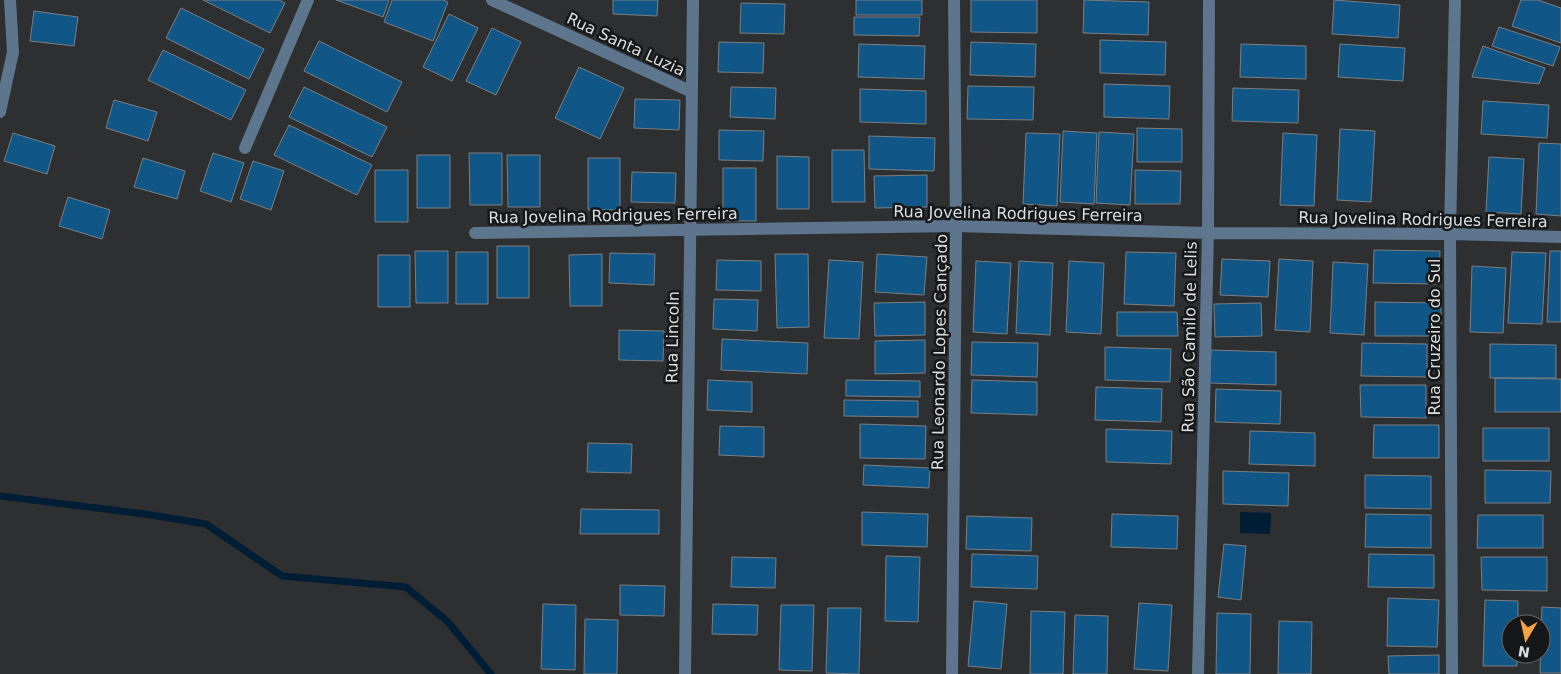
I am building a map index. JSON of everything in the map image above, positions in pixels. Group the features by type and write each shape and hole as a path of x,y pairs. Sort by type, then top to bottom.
{"street":[{"path":"0,112 13,52 10,0"},
{"path":"245,148 308,0"},
{"name":"Rua Santa Luzia","path":"492,0 692,92"},
{"name":"Rua Lincoln","path":"685,674 693,0"},
{"name":"Rua Leonardo Lopes Cançado","path":"952,674 956,226 954,0"},
{"name":"Rua São Camilo de Lelis","path":"1198,674 1208,234 1209,0"},
{"name":"Rua Cruzeiro do Sul","path":"1452,674 1450,234 1455,0"},
{"name":"Rua Jovelina Rodrigues Ferreira","path":"475,233 956,226 1208,234 1450,234 1561,237"}],"water":[{"path":"1240,512 1271,513 1270,534 1240,533"}],"building":[{"path":"203,0 279,0 285,3 270,33"},
{"path":"336,0 389,0 383,17"},
{"path":"392,0 443,0 448,2 433,41 384,22"},
{"path":"613,0 658,0 657,16 613,14"},
{"path":"856,0 922,0 922,15 856,15"},
{"path":"971,0 1037,0 1037,33 971,32"},
{"path":"1084,0 1149,2 1148,35 1083,33"},
{"path":"1334,0 1400,5 1398,38 1332,34"},
{"path":"1521,0 1538,0 1561,8 1561,43 1512,26"},
{"path":"741,3 785,4 784,34 740,33"},
{"path":"181,8 264,49 249,79 166,38"},
{"path":"34,11 78,17 74,46 30,41"},
{"path":"449,14 478,28 452,81 423,67"},
{"path":"854,17 920,17 919,36 854,35"},
{"path":"1499,27 1560,47 1553,66 1492,46"},
{"path":"492,28 521,42 496,95 466,81"},
{"path":"1100,40 1166,42 1165,75 1100,73"},
{"path":"319,41 402,82 387,112 304,71"},
{"path":"719,42 764,43 763,73 718,72"},
{"path":"971,42 1036,44 1035,77 970,75"},
{"path":"859,44 925,46 924,79 858,77"},
{"path":"1241,44 1306,46 1306,79 1240,77"},
{"path":"1340,44 1405,48 1403,81 1338,77"},
{"path":"1483,46 1545,68 1539,84 1472,77"},
{"path":"163,50 246,90 231,120 148,80"},
{"path":"579,67 624,88 600,139 555,118"},
{"path":"1104,84 1170,86 1169,119 1104,117"},
{"path":"968,86 1034,87 1033,120 967,119"},
{"path":"304,87 387,127 372,157 289,117"},
{"path":"731,87 776,88 775,119 730,117"},
{"path":"1233,88 1299,90 1298,123 1232,121"},
{"path":"860,89 926,91 926,124 860,122"},
{"path":"635,99 680,100 679,130 634,128"},
{"path":"114,100 157,112 148,141 106,128"},
{"path":"1483,101 1549,105 1547,138 1481,134"},
{"path":"289,125 372,165 357,195 274,155"},
{"path":"1137,128 1182,129 1182,162 1137,162"},
{"path":"1340,129 1375,131 1371,202 1337,200"},
{"path":"719,130 764,131 763,161 719,160"},
{"path":"1063,131 1097,133 1094,204 1060,202"},
{"path":"1099,132 1134,134 1130,205 1096,203"},
{"path":"13,133 55,146 47,174 4,161"},
{"path":"1026,133 1060,134 1057,206 1023,204"},
{"path":"1283,133 1317,135 1314,206 1280,205"},
{"path":"869,136 935,138 934,171 869,169"},
{"path":"1539,143 1561,144 1561,216 1536,214"},
{"path":"832,150 864,150 865,202 832,202"},
{"path":"213,153 244,163 231,202 200,191"},
{"path":"469,153 502,153 502,205 470,205"},
{"path":"417,155 450,155 450,208 417,208"},
{"path":"507,155 540,155 540,207 508,207"},
{"path":"777,156 809,157 809,209 777,209"},
{"path":"1489,157 1524,159 1521,214 1486,212"},
{"path":"143,158 185,171 177,199 134,187"},
{"path":"588,158 620,158 620,210 588,210"},
{"path":"253,161 284,171 271,210 240,199"},
{"path":"723,168 756,168 756,221 723,221"},
{"path":"375,170 408,170 408,222 375,222"},
{"path":"1135,170 1181,171 1180,204 1135,204"},
{"path":"632,172 676,173 675,203 631,202"},
{"path":"927,175 927,207 875,208 874,176"},
{"path":"68,197 110,210 102,239 59,226"},
{"path":"497,246 529,246 529,298 497,298"},
{"path":"1374,250 1440,251 1439,284 1373,283"},
{"path":"415,251 448,251 448,303 416,303"},
{"path":"1550,251 1561,251 1561,322 1547,322"},
{"path":"456,252 488,252 488,304 456,304"},
{"path":"1126,252 1176,253 1174,306 1124,304"},
{"path":"1512,252 1546,253 1542,324 1508,323"},
{"path":"610,253 655,254 654,285 609,283"},
{"path":"602,254 602,306 570,306 569,255"},
{"path":"775,254 808,254 809,327 777,328"},
{"path":"877,254 927,257 924,295 875,292"},
{"path":"378,255 410,255 410,307 378,307"},
{"path":"1222,259 1270,261 1268,297 1220,295"},
{"path":"1279,259 1313,261 1310,332 1275,330"},
{"path":"717,260 761,261 761,291 716,290"},
{"path":"829,260 863,262 859,339 824,338"},
{"path":"976,261 1011,263 1007,334 973,332"},
{"path":"1019,261 1053,263 1050,335 1016,333"},
{"path":"1069,261 1104,263 1101,334 1066,332"},
{"path":"1333,262 1368,264 1364,335 1330,333"},
{"path":"1472,266 1506,268 1503,333 1470,332"},
{"path":"714,299 758,300 757,331 713,329"},
{"path":"925,302 925,335 875,336 874,303"},
{"path":"1375,302 1441,303 1441,336 1375,336"},
{"path":"1261,303 1262,336 1215,337 1214,304"},
{"path":"1117,312 1177,312 1178,336 1117,336"},
{"path":"619,330 664,331 663,361 619,360"},
{"path":"722,339 808,343 807,374 721,370"},
{"path":"925,340 925,373 875,374 875,341"},
{"path":"972,342 1038,343 1037,377 971,375"},
{"path":"1362,343 1427,344 1427,377 1361,376"},
{"path":"1490,344 1556,345 1556,378 1490,378"},
{"path":"1105,347 1171,349 1170,382 1105,380"},
{"path":"1211,350 1276,352 1276,385 1209,383"},
{"path":"1495,378 1561,379 1561,412 1495,412"},
{"path":"708,380 752,382 752,412 707,410"},
{"path":"846,380 920,381 920,397 846,396"},
{"path":"972,380 1037,382 1037,415 971,413"},
{"path":"1360,385 1426,385 1426,418 1361,417"},
{"path":"1096,387 1162,389 1161,422 1095,420"},
{"path":"1216,389 1281,391 1280,424 1215,422"},
{"path":"844,400 918,401 918,417 844,416"},
{"path":"860,424 926,426 925,459 860,458"},
{"path":"1374,425 1439,425 1439,458 1373,458"},
{"path":"720,426 764,427 764,457 719,455"},
{"path":"1483,428 1549,428 1549,461 1483,461"},
{"path":"1106,429 1172,431 1171,464 1106,462"},
{"path":"1250,431 1315,433 1315,466 1249,464"},
{"path":"588,443 632,444 631,473 587,472"},
{"path":"864,465 930,468 929,488 863,485"},
{"path":"1485,470 1551,471 1550,503 1485,503"},
{"path":"1223,471 1289,473 1288,506 1223,504"},
{"path":"1365,475 1431,476 1431,509 1365,508"},
{"path":"581,509 659,510 659,534 580,534"},
{"path":"862,512 928,514 927,547 862,545"},
{"path":"1112,514 1178,516 1177,549 1111,547"},
{"path":"1366,514 1431,515 1431,548 1365,547"},
{"path":"1478,515 1543,515 1543,548 1477,548"},
{"path":"967,516 1032,518 1031,551 966,549"},
{"path":"1224,544 1246,546 1241,600 1218,597"},
{"path":"972,554 1038,556 1037,589 971,587"},
{"path":"1369,554 1434,555 1434,588 1368,587"},
{"path":"886,556 920,557 918,622 885,621"},
{"path":"732,557 776,558 775,588 731,587"},
{"path":"1481,557 1547,557 1547,591 1482,590"},
{"path":"620,585 665,586 664,616 620,615"},
{"path":"1388,598 1439,600 1437,647 1387,646"},
{"path":"1485,600 1518,601 1518,614 1501,614 1501,664 1517,664 1517,666 1483,666"},
{"path":"974,601 1007,604 1001,669 968,666"},
{"path":"1139,603 1172,605 1168,671 1134,669"},
{"path":"543,604 576,605 575,670 541,669"},
{"path":"713,604 758,605 757,635 712,634"},
{"path":"781,605 814,605 812,671 779,670"},
{"path":"1542,607 1561,608 1561,673 1540,673 1540,664 1551,664 1551,614 1542,614"},
{"path":"828,608 861,608 859,674 826,673"},
{"path":"1031,611 1065,612 1063,674 1030,674"},
{"path":"1217,613 1251,614 1250,674 1216,674"},
{"path":"1075,615 1108,616 1107,674 1073,674"},
{"path":"585,619 618,620 617,674 584,674"},
{"path":"1279,621 1312,622 1311,674 1278,674"},
{"path":"1439,655 1439,674 1389,674 1388,656"}],"waterway":[{"path":"0,496 145,514 206,524 282,576 406,587 448,622 491,674"}]}
